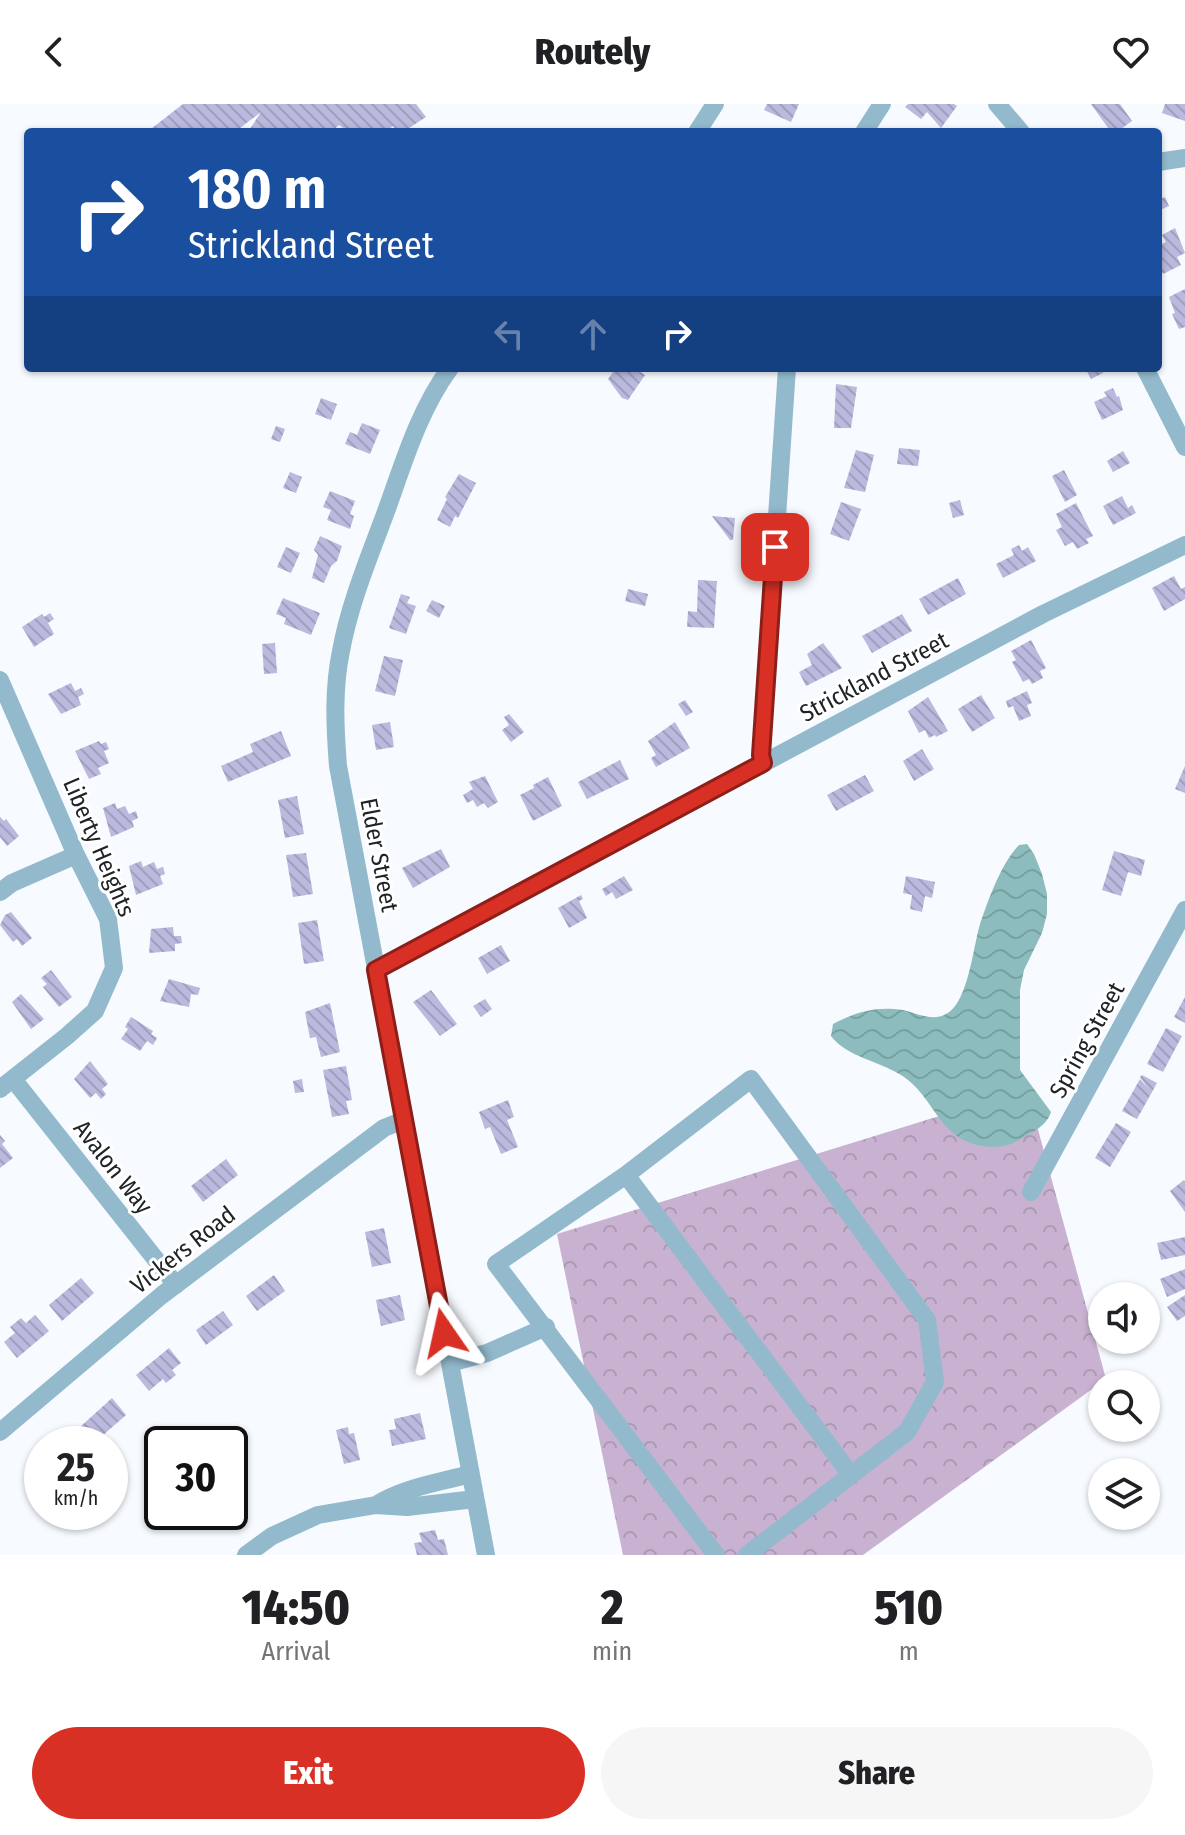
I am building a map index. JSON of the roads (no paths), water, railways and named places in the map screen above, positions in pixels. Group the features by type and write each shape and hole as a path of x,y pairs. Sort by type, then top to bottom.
{"street":[{"path":"700,128 715,104"},
{"path":"867,128 882,104"},
{"path":"997,104 1018,128"},
{"path":"1162,161 1185,158"},
{"name":"Elder Street","path":"447,372 428,403 413,436 350,613 340,653 335,707 338,766 486,1555"},
{"path":"763,763 761,755 787,372"},
{"path":"1147,372 1185,447"},
{"name":"Strickland Street","path":"376,970 1043,614 1185,545"},
{"name":"Liberty Heights","path":"2,693 108,919 114,968 95,1011 7,1084"},
{"path":"0,892 12,883 76,855"},
{"name":"Spring Street","path":"1031,1192 1185,910"},
{"path":"716,1555 496,1264 626,1175 751,1079 927,1320 935,1382 907,1432 747,1555"},
{"name":"Avalon Way","path":"7,1084 176,1285"},
{"name":"Vickers Road","path":"0,1432 176,1285 384,1128 404,1120"},
{"path":"626,1175 851,1475"},
{"path":"450,1363 487,1353 546,1327"},
{"path":"376,1505 391,1495 470,1474"},
{"path":"246,1555 272,1536 318,1515 376,1505 407,1507 475,1499"}],"water":[{"path":"1027,844 1042,874 1047,894 1047,914 1042,933 1024,970 1020,990 1020,1070 1051,1112 1034,1132 1015,1142 983,1146 956,1135 922,1094 901,1075 854,1054 831,1036 833,1024 866,1011 893,1009 934,1017 952,1009 965,987 981,921 997,881 1019,845"}]}
